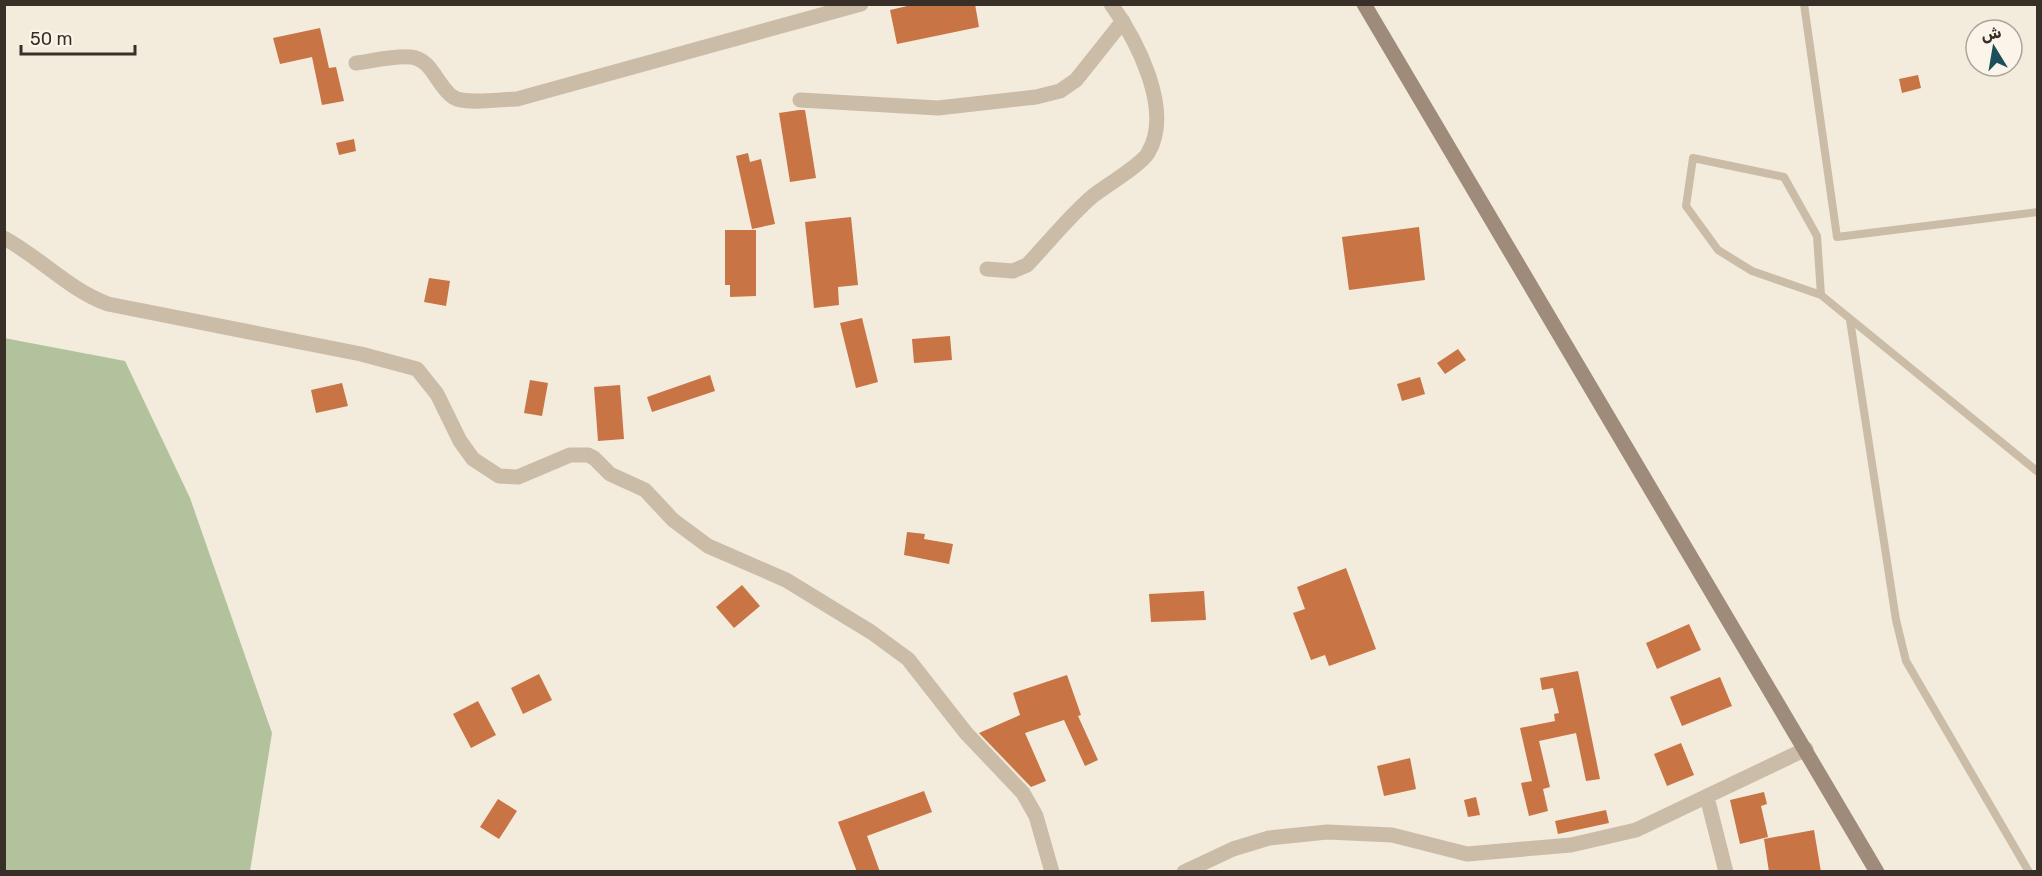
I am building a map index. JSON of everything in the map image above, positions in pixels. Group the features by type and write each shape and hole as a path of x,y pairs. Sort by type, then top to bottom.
{"main road":[{"path":"1364,4 1518,269 1806,749 1877,872"}],"street":[{"path":"356,63 412,57 428,65 454,98 517,99 861,4"},
{"path":"987,269 1013,270 1027,264 1092,197 1148,154 1156,126 1154,89 1123,21 1111,4"},
{"path":"800,100 938,108 1036,98 1060,91 1076,80 1123,21"},
{"path":"4,238 38,258 76,290 108,304 332,348 402,363 417,369 437,394 466,450 473,459 490,472 508,478 518,477 570,455 588,455 594,458 610,474 645,490 673,520 708,546 786,580 896,649 920,673 966,733 1023,793 1036,816 1052,872"},
{"path":"1184,872 1233,849 1269,838 1327,832 1392,835 1467,854 1571,845 1636,830 1806,749"},
{"path":"1707,797 1726,872"}],"lane":[{"path":"1804,4 1838,237 2037,212"},
{"path":"1821,295 1817,236 1784,177 1693,158 1686,206 1718,250 1752,271 1821,295 2037,472"},
{"path":"1850,320 1896,620 1906,661 2030,872"}],"green space":[{"path":"4,338 125,361 190,498 272,733 250,871 5,871"}],"building":[{"path":"916,4 975,4 979,27 897,44 890,10"},
{"path":"320,28 329,68 336,67 344,101 322,105 312,57 280,64 273,38"},
{"path":"1918,75 1921,88 1902,93 1899,79"},
{"path":"805,110 816,178 790,182 779,113"},
{"path":"354,139 356,151 339,155 336,143"},
{"path":"748,153 750,162 761,159 775,224 752,229 736,156"},
{"path":"851,217 858,285 838,287 839,305 814,308 805,222"},
{"path":"1419,227 1425,280 1349,290 1342,237"},
{"path":"725,230 756,230 756,296 730,297 730,285 725,285"},
{"path":"429,278 450,281 446,306 424,302"},
{"path":"862,318 878,382 856,388 840,323"},
{"path":"950,336 952,360 914,363 912,339"},
{"path":"1458,349 1466,360 1445,374 1437,363"},
{"path":"710,375 715,391 652,412 647,397"},
{"path":"1420,377 1425,394 1402,401 1397,384"},
{"path":"530,380 548,383 542,416 524,413"},
{"path":"342,383 348,406 316,413 311,390"},
{"path":"620,385 624,439 598,441 594,387"},
{"path":"907,532 925,534 924,539 953,544 949,564 904,555"},
{"path":"1346,568 1376,649 1329,666 1325,655 1311,660 1293,613 1305,609 1297,587"},
{"path":"742,585 760,606 734,628 716,607"},
{"path":"1204,591 1206,620 1151,622 1149,594"},
{"path":"1689,624 1701,650 1657,669 1646,643"},
{"path":"1578,671 1600,779 1586,781 1576,733 1539,741 1550,787 1543,789 1548,811 1529,816 1521,783 1532,781 1520,728 1555,721 1554,714 1559,713 1553,688 1542,690 1540,678"},
{"path":"539,674 552,700 523,714 511,688"},
{"path":"1067,675 1081,715 1078,716 1098,760 1085,766 1064,720 1025,733 1046,781 1031,787 979,733 1020,715 1013,693"},
{"path":"1720,677 1732,706 1682,726 1670,697"},
{"path":"478,701 496,735 471,748 453,714"},
{"path":"1681,743 1694,775 1667,786 1654,754"},
{"path":"1410,758 1416,789 1384,796 1377,766"},
{"path":"924,791 932,812 867,836 880,872 857,872 838,822"},
{"path":"1764,792 1767,804 1761,806 1768,837 1740,844 1730,800"},
{"path":"1476,797 1480,815 1468,817 1464,800"},
{"path":"498,799 517,811 499,839 480,827"},
{"path":"1606,810 1609,823 1558,834 1555,821"},
{"path":"1814,830 1821,872 1769,872 1764,839"}]}
